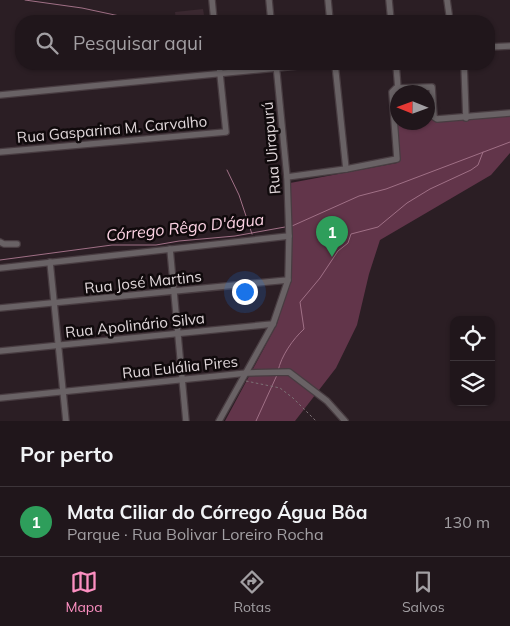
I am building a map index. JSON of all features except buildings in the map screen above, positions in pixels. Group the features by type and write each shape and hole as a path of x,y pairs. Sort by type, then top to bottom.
{"street":[{"path":"212,0 213,15"},
{"path":"269,0 270,15"},
{"path":"328,0 329,15"},
{"path":"389,0 390,15"},
{"path":"447,0 449,15"},
{"path":"495,47 510,46"},
{"path":"0,95 239,70"},
{"name":"Rua Uirapurú","path":"219,421 273,324 288,280 289,221 287,178 276,70"},
{"path":"336,70 344,170"},
{"path":"396,70 398,85"},
{"path":"464,70 466,118"},
{"name":"Rua Gasparina M. Carvalho","path":"0,152 226,132 220,72"},
{"path":"435,118 466,118 510,113"},
{"path":"287,178 344,170 396,159 394,130"},
{"path":"0,268 170,250 289,233"},
{"path":"0,242 4,244 17,244"},
{"path":"170,250 186,421"},
{"path":"50,262 66,421"},
{"name":"Rua José Martins","path":"0,308 288,280"},
{"name":"Rua Apolinário Silva","path":"0,351 273,324"},
{"name":"Rua Eulália Pires","path":"0,398 247,373 289,372 326,401 345,421"}],"path":[{"path":"245,381 280,388 316,421"}],"shaded area":[{"path":"203,9 204,15 175,15 175,12"},
{"path":"510,113 510,153 491,175 380,240 369,274 357,325 336,368 295,421 225,421 277,324 290,280 290,183 397,163 397,130 435,130 435,119"}],"waterway":[{"path":"25,0 115,15"},
{"path":"292,226 359,196 386,189 510,142"},
{"path":"278,371 288,348 304,329 300,302 320,278 338,251 348,243 351,234 378,227 407,203 430,189 471,170 478,165 483,152"},
{"path":"227,170 239,195 252,234"},
{"name":"Córrego Rêgo D'água","path":"0,260 112,245 156,245 235,236 285,227"},
{"path":"256,421 277,375"}],"place":[{"name":"Mata Ciliar do Córrego Água Bôa","path":"332,257"}]}
